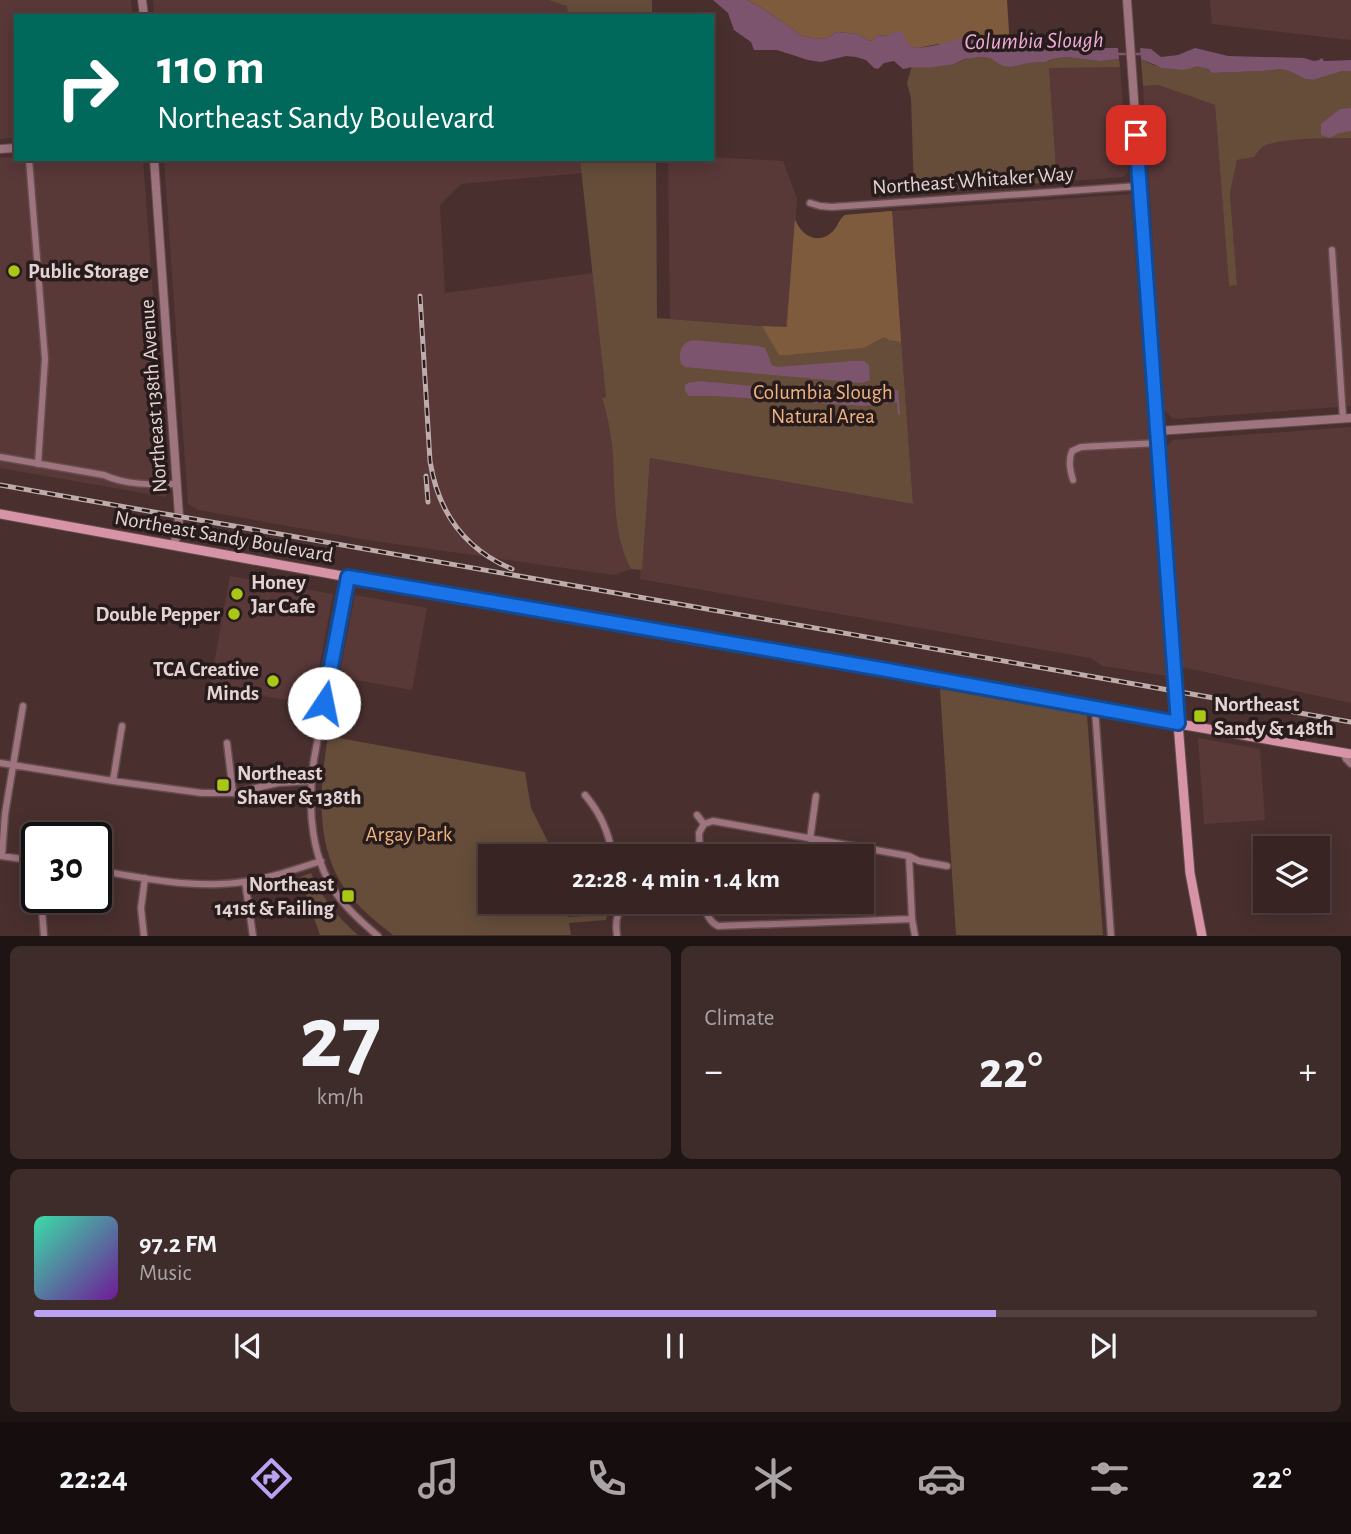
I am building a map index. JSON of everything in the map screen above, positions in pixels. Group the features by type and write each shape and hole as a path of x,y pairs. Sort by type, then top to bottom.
{"main road":[{"name":"Northeast Sandy Boulevard","path":"0,514 1347,753"},
{"path":"1178,723 1189,873 1202,936"}],"street":[{"path":"1126,0 1178,723"},
{"path":"29,161 46,359 38,464"},
{"name":"Northeast 138th Avenue","path":"154,161 179,516 174,545"},
{"name":"Northeast Whitaker Way","path":"810,203 832,207 1139,186"},
{"path":"1157,431 1347,418 1332,250"},
{"path":"1073,480 1069,458 1072,451 1081,447 1158,443"},
{"path":"0,457 144,484 177,484"},
{"path":"348,577 316,750 312,781 312,821 327,878 341,901 378,936"},
{"path":"21,859 1,856 5,814 23,706"},
{"path":"1095,709 1111,936"},
{"path":"113,781 122,726"},
{"path":"227,743 233,793"},
{"path":"1347,753 1346,760 1351,764"},
{"path":"0,763 183,792 233,793 278,783 312,781"},
{"path":"585,795 596,807 610,844"},
{"path":"810,839 816,796"},
{"path":"696,815 704,824"},
{"path":"700,844 699,833 704,824 713,821 909,856 919,862 947,866"},
{"path":"909,856 915,936"},
{"path":"112,873 197,884 220,884 244,882 321,862"},
{"path":"144,936 141,908 145,878"},
{"path":"244,882 253,936"},
{"path":"42,913 44,936"},
{"path":"617,914 617,936"},
{"path":"707,914 713,924 726,926 912,919"}],"shaded area":[{"path":"0,0 131,0 133,14 14,14 14,138 0,139"},
{"path":"153,0 548,0 567,6 568,14 154,14"},
{"path":"713,0 747,0 802,36 818,39 828,38 838,32 857,34 870,41 877,35 886,36 899,31 910,45 922,47 968,37 985,39 989,35 997,36 1013,48 1029,43 1046,48 1075,45 1118,48 1119,59 1099,61 1067,57 1012,67 1003,66 990,58 979,57 952,65 903,69 894,61 884,63 878,69 866,60 846,56 821,62 777,50 754,50 751,42 734,30 728,13"},
{"path":"747,0 1007,0 1010,48 990,36 985,39 970,36 947,44 918,48 893,34 877,35 870,41 857,34 838,32 828,38 818,39 802,36"},
{"path":"1210,0 1351,0 1351,40 1212,24"},
{"path":"1140,48 1151,49 1161,57 1178,55 1195,48 1228,56 1304,58 1314,61 1322,58 1324,61 1351,60 1351,71 1313,80 1281,69 1212,73 1197,66 1185,70 1162,68 1141,59"},
{"path":"1049,67 1120,67 1128,172 1123,177 1057,182"},
{"path":"1158,85 1215,105 1229,285 1237,285 1230,193 1237,159 1254,157 1260,148 1270,143 1351,138 1351,406 1173,419 1163,409 1143,86"},
{"path":"1351,108 1351,131 1330,138 1321,135 1321,124 1340,109"},
{"path":"14,157 14,161 143,161 166,497 0,468 0,158"},
{"path":"714,157 783,161 797,199 787,328 670,319 668,161 714,161"},
{"path":"164,161 580,161 582,173 461,184 440,205 445,293 593,273 606,397 602,398 611,435 618,525 622,548 631,569 614,575 361,539 198,510 188,504"},
{"path":"1131,194 1167,676 1103,666 1090,658 640,579 650,458 913,504 892,211"},
{"path":"892,211 901,342 884,337 863,348 779,355 762,326 787,327 795,219 805,234 820,238 833,231 845,215"},
{"path":"693,340 765,348 772,365 777,367 864,361 869,365 870,380 862,383 685,367 681,364 680,352 686,343"},
{"path":"699,381 862,396 884,395 885,391 898,390 900,415 897,402 864,406 689,396 685,385"},
{"path":"1351,427 1351,703 1181,667 1167,446 1173,440"},
{"path":"230,576 333,594 312,705 210,686"},
{"path":"355,595 427,608 412,690 339,677"},
{"path":"1198,738 1260,749 1265,820 1204,824"}],"green space":[{"path":"548,0 652,0 652,14 568,14 567,6"},
{"path":"979,57 990,58 1012,67 1067,57 1099,61 1119,59 1120,67 1049,68 1057,182 914,192 911,98 907,83 912,66 952,65"},
{"path":"1141,59 1163,67 1200,66 1212,73 1281,69 1313,80 1351,71 1351,138 1278,142 1261,148 1254,157 1237,160 1230,193 1237,285 1229,286 1215,105 1158,85 1143,86"},
{"name":"Columbia Slough Natural Area","path":"580,161 656,161 657,318 786,328 795,219 810,237 820,238 833,231 845,215 892,211 913,504 650,458 642,570 631,569 617,524 612,446 602,398 606,397"},
{"path":"940,689 1087,715 1103,935 956,935"},
{"name":"Argay Park","path":"328,736 525,772 531,808 549,844 478,844 478,914 567,914 568,917 607,915 606,920 569,923 571,935 393,935 352,898 331,861 322,821"},
{"path":"311,873 331,907 358,935 320,935 300,877"}],"waterway":[{"name":"Columbia Slough","path":"1116,54 1144,54"}],"railway":[{"path":"420,296 430,461 439,497 456,527 467,539 480,551 512,569"},
{"path":"426,476 428,502"},
{"path":"0,485 1351,722"}],"place":[{"name":"Public Storage","path":"14,271"},
{"name":"Honey Jar Cafe","path":"237,594"},
{"name":"Double Pepper","path":"234,614"},
{"name":"TCA Creative Minds","path":"273,681"},
{"name":"Northeast Sandy & 148th","path":"1200,716"},
{"name":"Northeast Shaver & 138th","path":"223,785"},
{"name":"Northeast 141st & Failing","path":"348,896"}],"route":[{"path":"324,703 348,577 1178,723 1136,135"}]}
